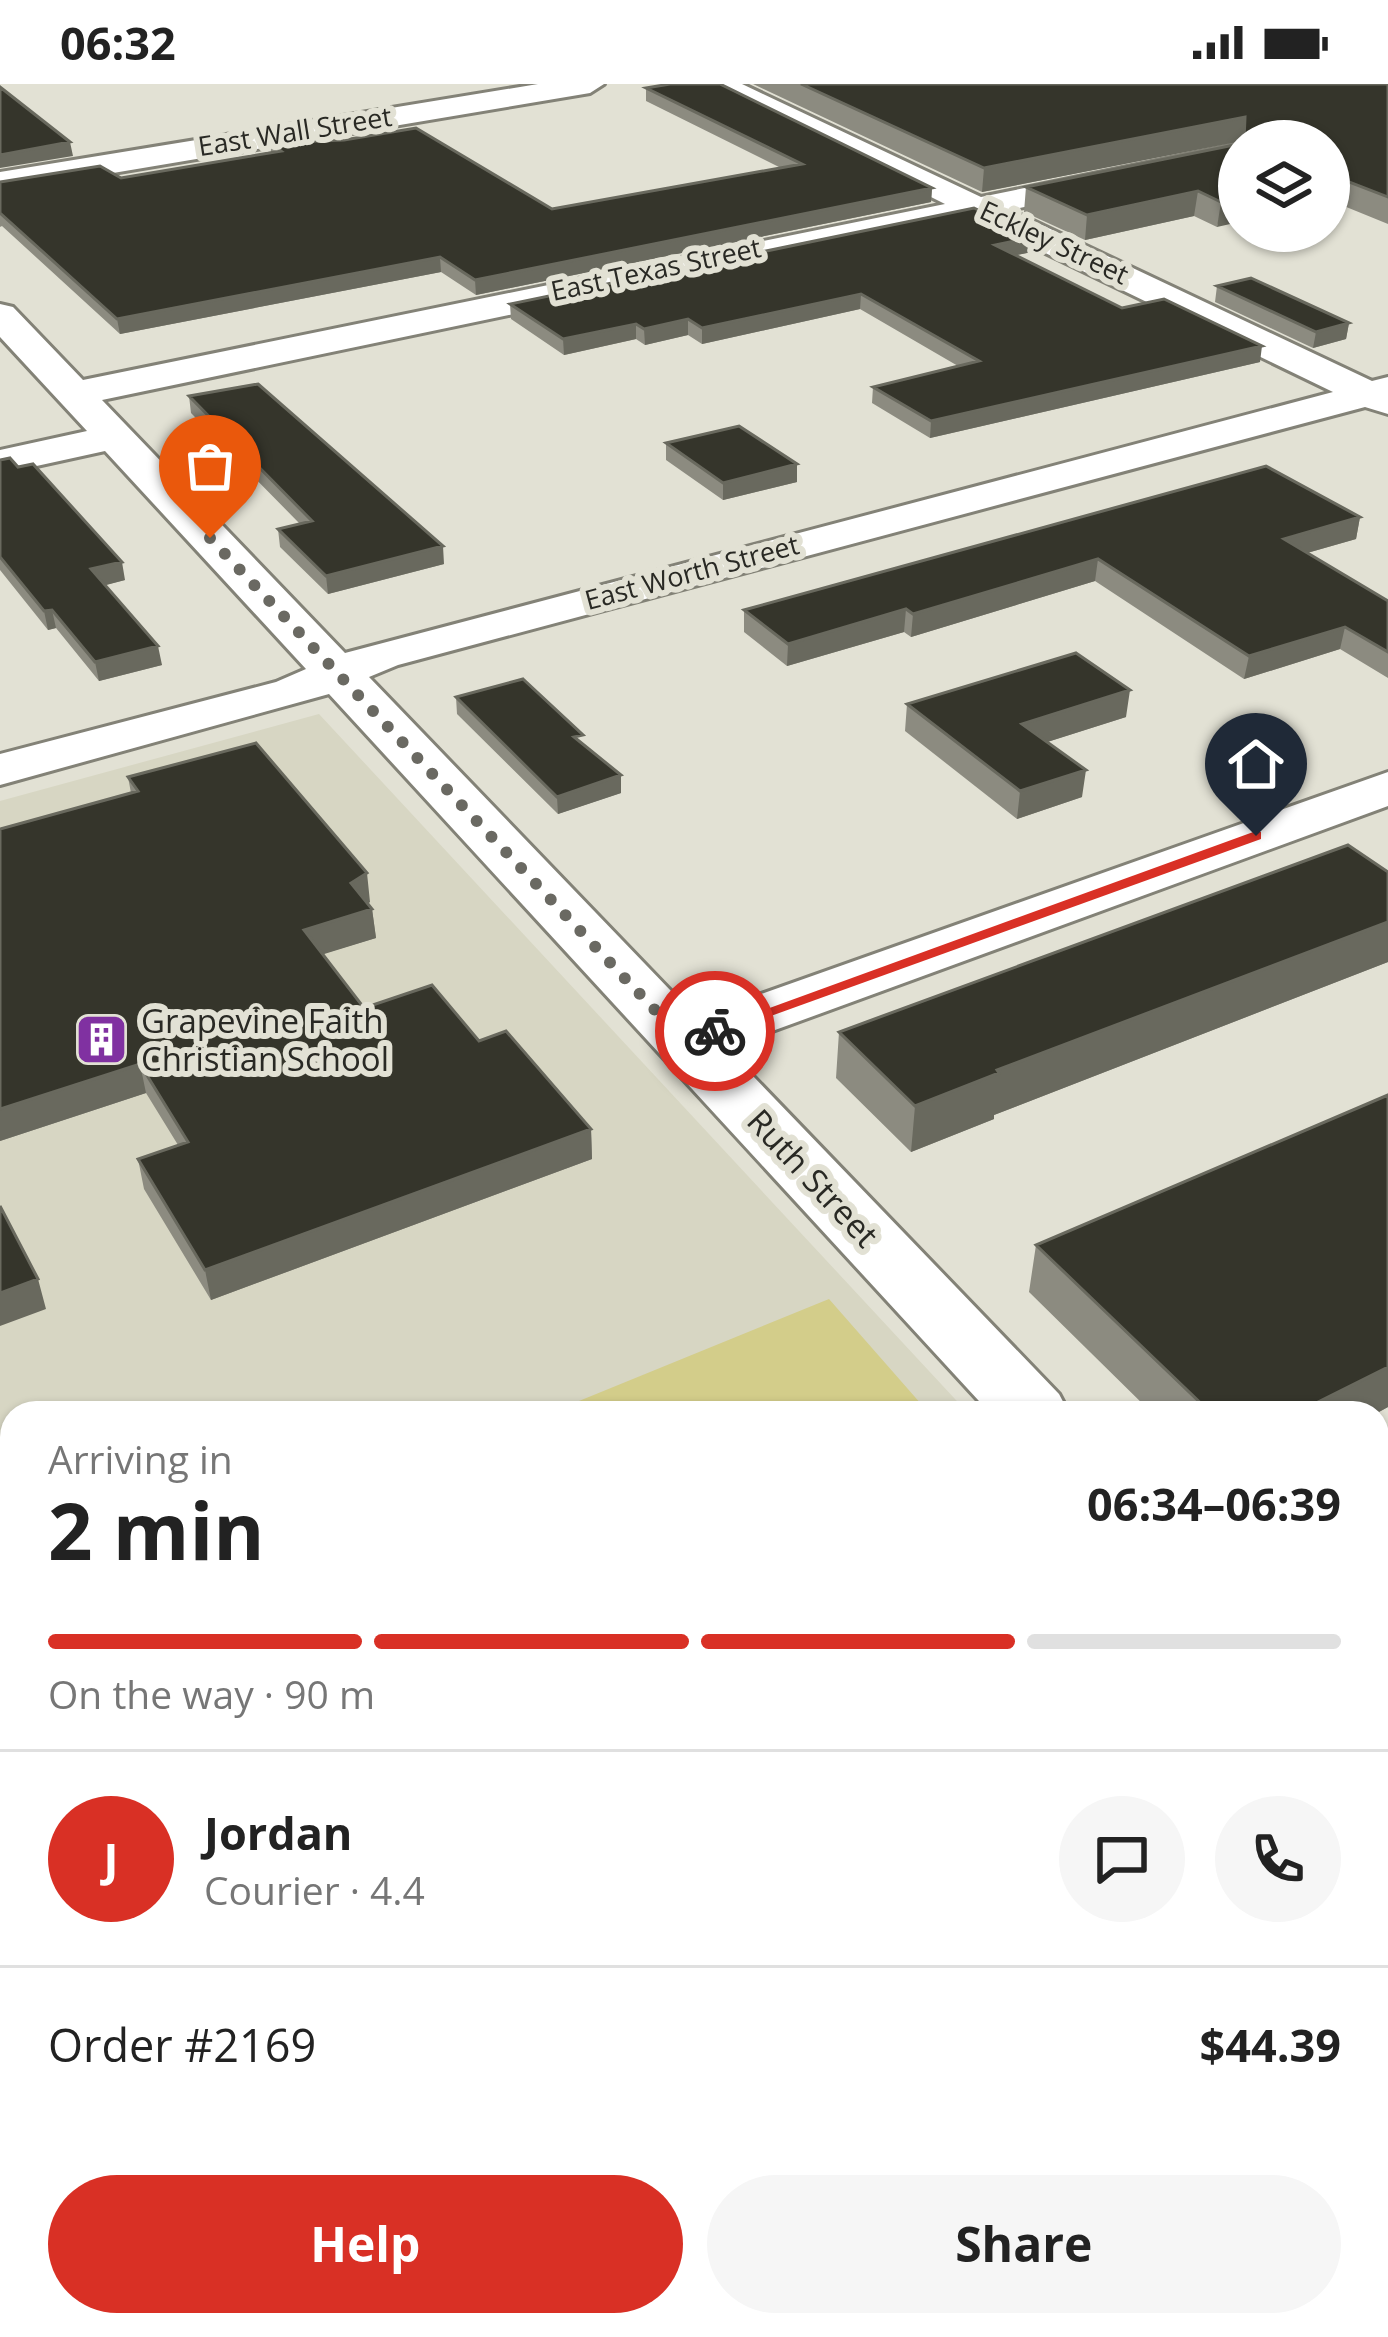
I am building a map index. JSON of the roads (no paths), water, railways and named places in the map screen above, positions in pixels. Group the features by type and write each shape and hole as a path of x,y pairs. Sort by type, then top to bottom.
{"street":[{"name":"East Wall Street","path":"0,182 590,84"},
{"name":"Eckley Street","path":"719,84 1381,396"},
{"name":"East Texas Street","path":"74,394 1218,157"},
{"name":"Ruth Street","path":"0,315 1022,1401"},
{"name":"East Worth Street","path":"0,770 293,692 381,655 1381,396"},
{"path":"0,462 115,437"},
{"path":"685,1042 1388,788"}],"place":[{"name":"Grapevine Faith Christian School","path":"102,1040"}]}
